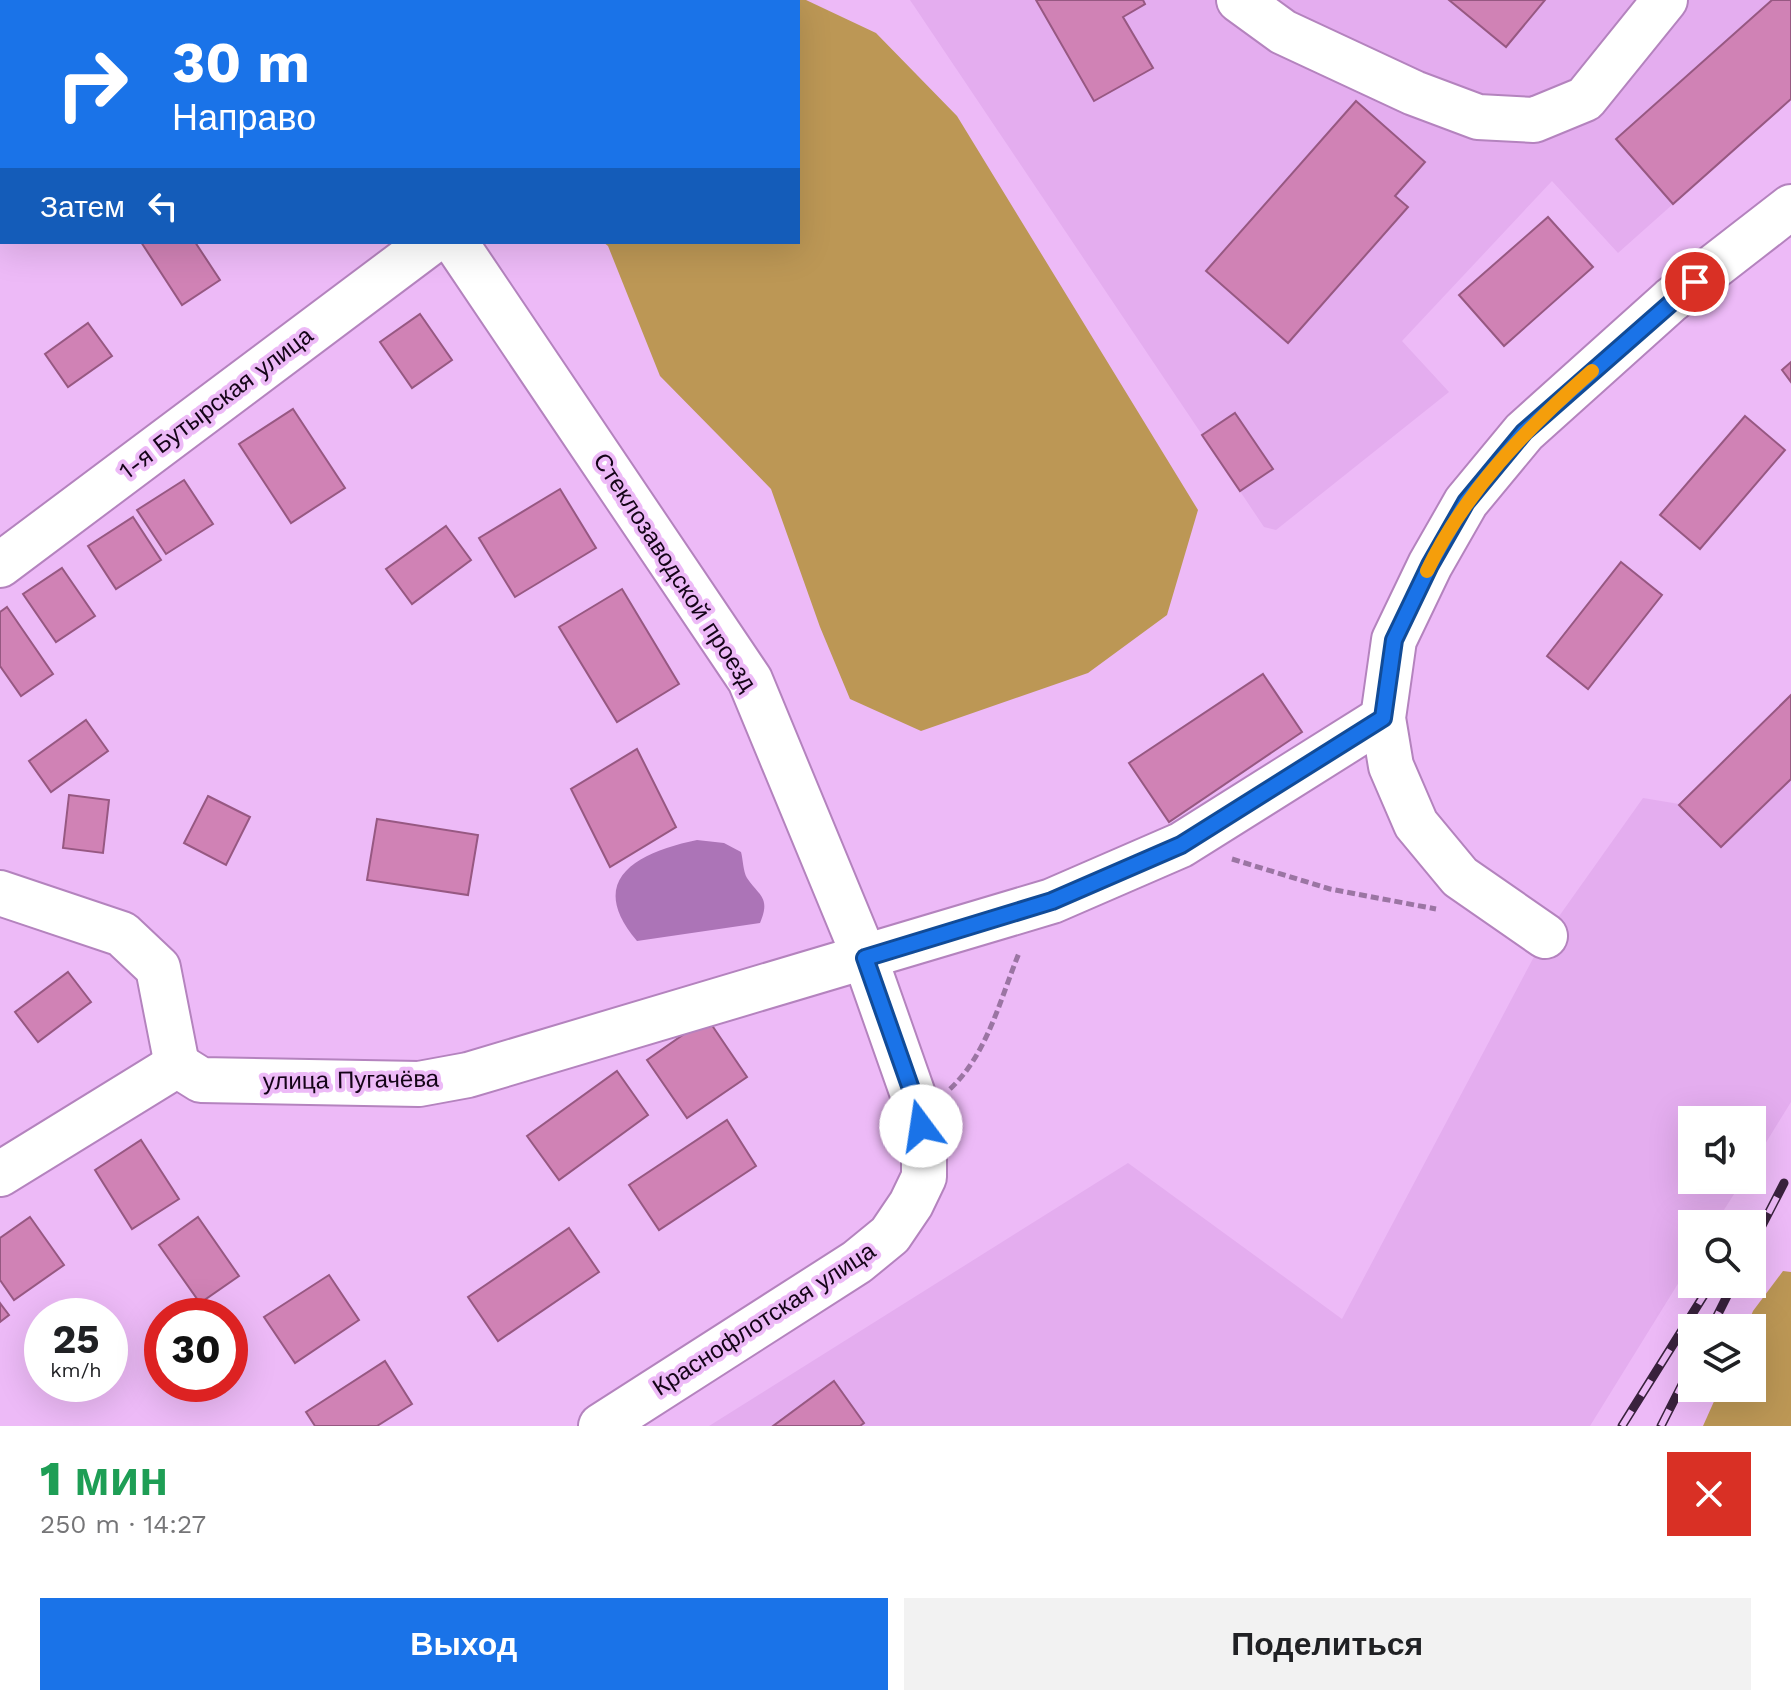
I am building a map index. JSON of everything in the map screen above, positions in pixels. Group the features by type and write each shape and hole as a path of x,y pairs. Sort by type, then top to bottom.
{"street":[{"path":"1239,0 1283,32 1414,93 1478,117 1534,120 1585,99 1665,0"},
{"path":"1545,936 1460,877 1416,824 1391,766 1383,718 1394,640 1430,565 1466,502 1535,421 1671,300 1791,207"},
{"name":"1-я Бутырская улица","path":"0,565 428,244"},
{"name":"Стеклозаводской проезд","path":"456,244 750,680 865,958 917,1106"},
{"name":"улица Пугачёва","path":"177,1065 201,1080 419,1084 468,1075 1052,901 1181,845 1383,718"},
{"path":"0,893 122,934 158,968 177,1065 0,1174"},
{"name":"Краснофлотская улица","path":"601,1426 857,1262 890,1235 911,1204 924,1177 924,1147 917,1106"}],"path":[{"path":"1181,845 1330,889 1446,911"},
{"path":"917,1106 946,1092 960,1080 985,1037 1020,951"}],"shaded area":[{"path":"800,0 876,33 957,116 1198,510 1167,615 1088,673 921,731 850,699 820,627 771,489 660,376 606,244 800,244"},
{"path":"910,0 1791,0 1791,99 1618,253 1552,181 1402,341 1449,392 1276,530 1264,527"},
{"path":"1791,695 1791,1102 1766,1142 1766,1106 1678,1106 1678,1194 1734,1194 1724,1210 1678,1210 1678,1284 1590,1426 709,1426 1128,1163 1342,1319 1545,936 1643,798 1679,804"},
{"path":"697,840 724,843 741,852 746,875 764,902 760,923 637,941 622,919 616,901 617,885 625,872 639,861 656,852"},
{"path":"1783,1271 1791,1272 1791,1426 1703,1426 1714,1402 1766,1402 1766,1314 1752,1314 1763,1298 1766,1298"}],"building":[{"path":"1036,0 1143,0 1145,4 1123,17 1153,68 1094,101"},
{"path":"1449,0 1545,0 1506,47"},
{"path":"1772,0 1791,0 1791,99 1673,204 1616,139"},
{"path":"1356,101 1425,162 1395,196 1408,207 1288,343 1206,271"},
{"path":"1548,217 1593,267 1504,346 1459,295"},
{"path":"142,244 196,244 220,280 182,305"},
{"path":"420,314 452,360 412,388 380,342"},
{"path":"88,323 112,356 68,387 45,354"},
{"path":"1791,362 1791,382 1782,370"},
{"path":"293,409 345,488 291,523 239,444"},
{"path":"1235,413 1273,469 1240,491 1202,435"},
{"path":"1745,416 1785,450 1700,549 1660,515"},
{"path":"184,480 213,524 166,554 137,510"},
{"path":"560,489 596,548 515,597 479,538"},
{"path":"133,517 161,560 116,589 88,546"},
{"path":"446,526 471,560 412,604 386,569"},
{"path":"1621,562 1662,595 1588,689 1547,656"},
{"path":"62,568 95,616 56,642 23,594"},
{"path":"622,589 679,684 617,722 559,627"},
{"path":"7,607 53,674 21,696 0,666 0,612"},
{"path":"1263,674 1302,732 1169,822 1129,763"},
{"path":"1791,695 1791,779 1721,847 1679,805"},
{"path":"86,720 108,751 51,792 29,761"},
{"path":"637,749 676,827 610,867 571,789"},
{"path":"69,795 109,800 103,853 63,848"},
{"path":"208,796 250,817 226,865 184,843"},
{"path":"377,819 478,835 468,895 367,880"},
{"path":"68,972 91,1002 38,1042 15,1012"},
{"path":"707,1018 747,1077 687,1118 647,1060"},
{"path":"617,1071 648,1115 559,1180 527,1136"},
{"path":"727,1120 756,1166 659,1230 629,1185"},
{"path":"141,1140 179,1199 132,1229 95,1170"},
{"path":"30,1217 64,1265 14,1300 0,1280 0,1238"},
{"path":"198,1217 239,1276 207,1298 196,1298 159,1245"},
{"path":"569,1228 599,1272 498,1341 468,1297"},
{"path":"329,1275 359,1320 295,1363 264,1317"},
{"path":"0,1303 9,1315 0,1322"},
{"path":"385,1361 412,1404 377,1426 315,1426 306,1412"},
{"path":"834,1381 864,1423 860,1426 773,1426"}],"railway":[{"path":"1766,1218 1784,1183"},
{"path":"1622,1426 1702,1298"},
{"path":"1718,1314 1726,1298"},
{"path":"1661,1426 1678,1393"}],"slow traffic":[{"path":"1427,571 1466,502 1524,432 1592,371"}],"route":[{"path":"921,1126 917,1106 865,958 1052,901 1181,845 1383,718 1394,640 1430,565 1466,502 1524,432 1695,282"}]}
